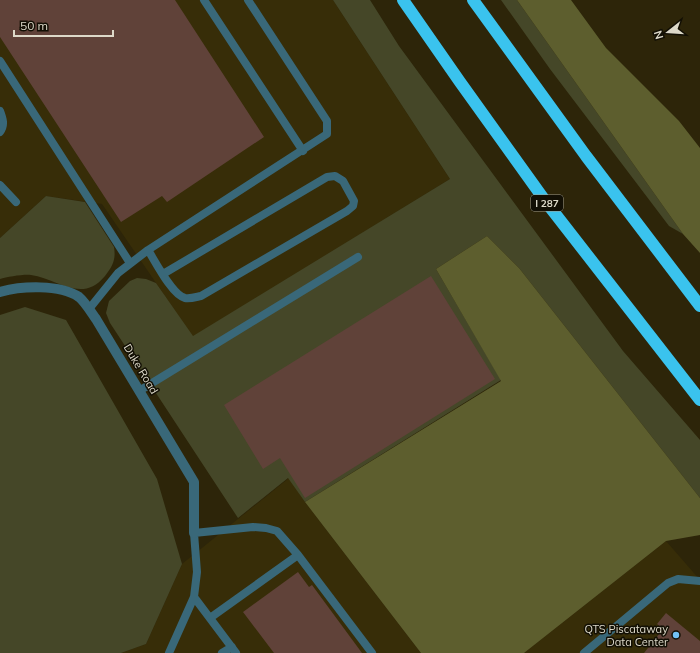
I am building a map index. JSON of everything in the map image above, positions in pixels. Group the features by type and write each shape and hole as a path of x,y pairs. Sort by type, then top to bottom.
{"highway":[{"name":"I 287","path":"403,0 546,202 700,400"},
{"path":"473,0 586,156 700,306"}],"street":[{"name":"Duke Road","path":"0,292 9,289 35,287 58,289 79,297 89,309 194,482 194,533"}],"lane":[{"path":"204,0 303,151"},
{"path":"89,309 118,273 130,263 327,134 327,121 248,0"},
{"path":"0,61 130,263"},
{"path":"0,111 3,120 0,132"},
{"path":"148,250 175,292 184,298 193,298 201,296 347,211 353,206 354,201 343,181 335,176 327,177 164,274"},
{"path":"0,185 16,202"},
{"path":"139,391 358,257"},
{"path":"169,653 194,597 197,572 194,533 253,527 277,531 298,555 372,653"},
{"path":"210,618 298,555"},
{"path":"584,653 668,583 678,579 700,581"},
{"path":"194,597 234,650 222,653"}],"shaded area":[{"path":"0,0 333,0 450,179 193,337 102,204 46,196 0,238"},
{"path":"517,0 571,0 606,48 679,121 700,148 700,253 683,234"},
{"path":"487,236 519,268 700,498 700,535 666,541 524,653 421,653 305,502 501,381 436,269"},
{"path":"289,478 305,502 421,653 121,653 146,644 182,564"},
{"path":"666,541 700,580 700,653 524,653"}],"green space":[{"path":"333,0 370,0 399,46 623,351 700,440 700,498 519,268 487,236 436,269 501,380 305,502 288,478 238,518 110,323 106,313 109,301 130,281 137,278 146,279 156,283 193,336 450,179"},
{"path":"501,0 517,0 683,234 669,226 550,69"},
{"path":"46,196 85,202 114,247 115,255 112,266 105,276 96,284 88,288 79,289 70,288 41,277 31,275 20,275 0,279 0,238"},
{"path":"25,307 66,320 157,479 182,564 146,644 121,653 0,653 0,315"}],"building":[{"path":"0,0 175,0 264,137 167,202 162,196 121,222 0,37"},
{"path":"431,276 495,379 305,498 280,458 263,469 224,405"},
{"path":"298,572 309,587 312,585 362,653 274,653 243,612"},
{"name":"QTS Piscataway Data Center","path":"666,613 700,641 700,653 644,653 663,629 657,624"}],"place":[{"name":"QTS Piscataway Data Center","path":"676,635"}]}
